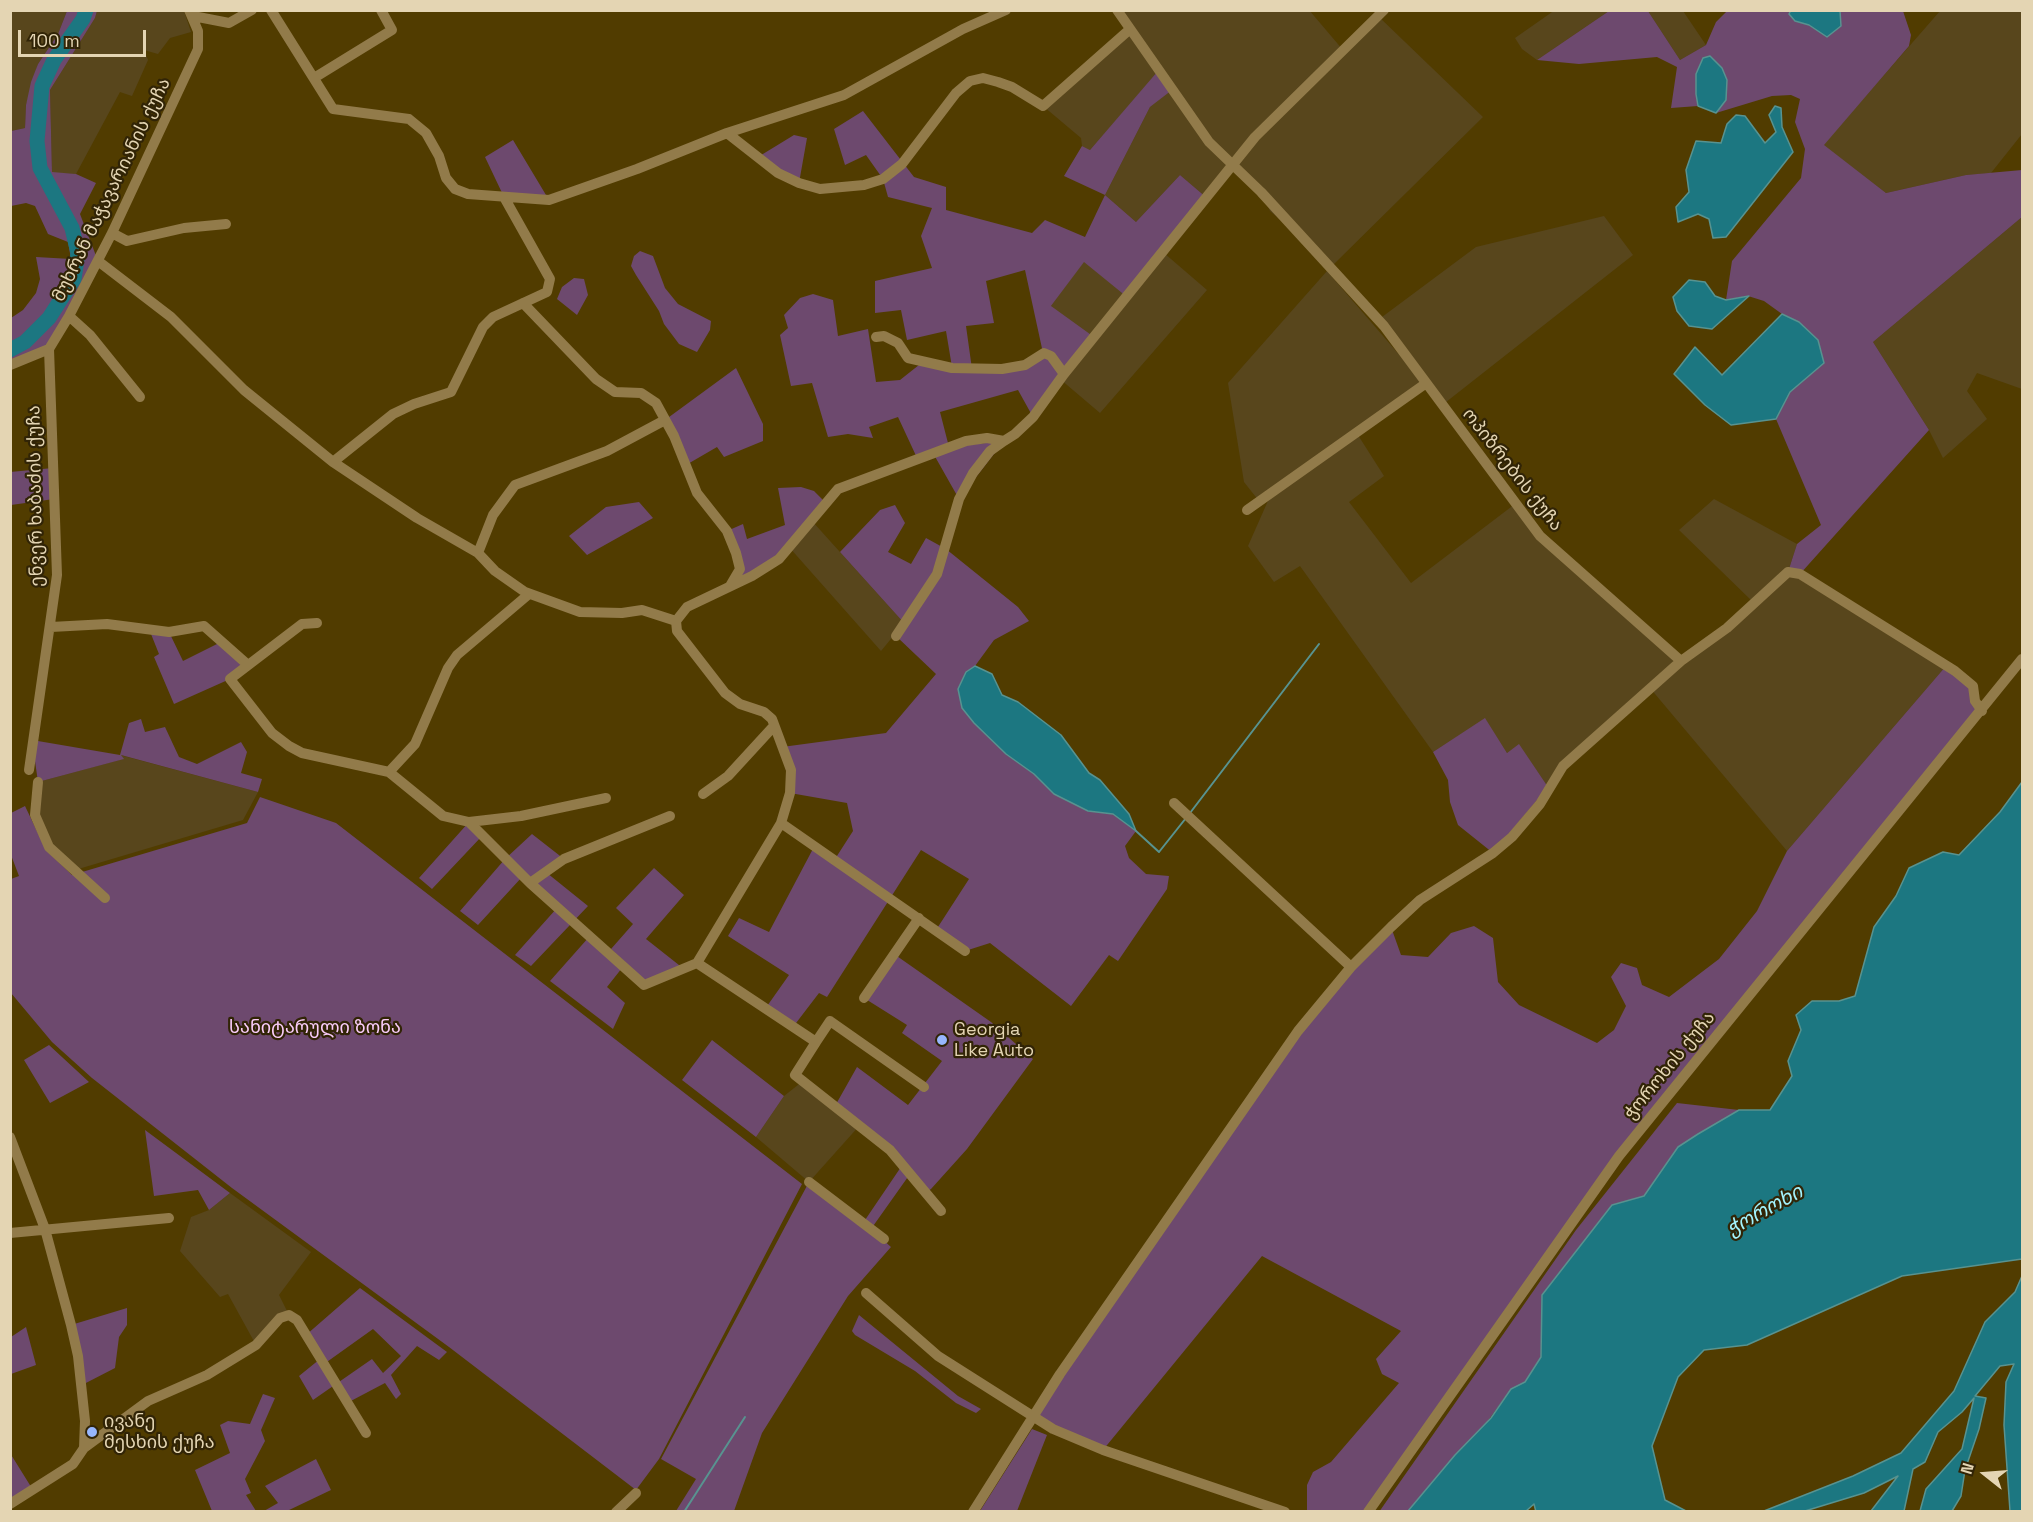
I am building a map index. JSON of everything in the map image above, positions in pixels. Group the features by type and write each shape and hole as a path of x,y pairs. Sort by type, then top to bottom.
{"street":[{"path":"191,13 229,23 252,10"},
{"path":"271,10 333,109 409,119 426,133 439,156 446,178 455,189 468,194 549,200 637,170 727,133 844,94 963,29 1006,10"},
{"path":"314,78 392,30 381,10"},
{"name":"ოპიზრების ქუჩა","path":"1117,10 1209,142 1233,164 1384,326 1540,536 1681,661"},
{"path":"896,636 937,574 959,499 973,473 990,451 1016,434 1033,417 1064,374 1255,137 1384,10"},
{"name":"მუხრან მაჭავარიანის ქუჩა","path":"49,349 69,316 112,233 198,49 199,38 191,13"},
{"path":"727,133 778,173 799,183 820,189 864,185 883,179 902,164 956,93 970,81 983,78 998,82 1012,87 1043,106 1129,30"},
{"path":"333,462 393,414 414,404 451,392 483,327 494,316 546,292 550,279 504,197"},
{"path":"112,233 127,241 184,228 226,224"},
{"path":"98,261 171,317 244,390 333,462 417,518 478,553 495,571 529,594 580,612 622,613 642,610 676,621"},
{"path":"523,303 596,379 615,392 641,393 656,403 674,436 697,493 728,531 740,569 730,586"},
{"name":"მუხრან მაჭავარიანის ქუჩა","path":"69,316 90,335 141,397"},
{"path":"876,337 884,336 898,343 908,358 952,368 1002,369 1025,365 1044,353 1051,356 1064,374"},
{"path":"10,365 49,349"},
{"name":"ენვერ ხაბაძის ქუჩა","path":"29,770 57,575 49,349"},
{"path":"1246,510 1425,384"},
{"path":"478,553 493,515 514,485 607,452 665,420"},
{"path":"469,822 530,883 644,985 697,963 781,823 790,793 791,770 769,716 740,704 725,693 677,631 676,621 687,607 752,576 779,559 838,489 966,441 987,438 1004,441"},
{"path":"973,1512 1034,1417 1298,1031 1352,967 1420,900 1493,853 1512,837 1540,804 1563,766 1681,661 1727,628 1788,572 1800,574 1955,671 1973,686 1975,701 1982,711"},
{"path":"389,772 415,744 448,668 457,655 529,594"},
{"path":"317,623 302,624 230,679 280,740 302,753 389,772 442,816 469,822 521,816 606,798"},
{"path":"51,627 107,624 169,632 204,626 248,665"},
{"name":"ჭოროხის ქუჩა","path":"1368,1512 1619,1156 2022,659"},
{"path":"703,794 728,776 773,727"},
{"path":"38,782 35,815 49,847 105,898"},
{"path":"1174,803 1352,967"},
{"path":"530,883 564,859 670,816"},
{"path":"781,823 965,951"},
{"path":"864,998 919,918"},
{"path":"697,963 816,1042"},
{"path":"924,1087 830,1021 795,1075 890,1150 941,1212"},
{"path":"10,1137 45,1229 78,1356 85,1421 84,1448"},
{"path":"809,1182 884,1239"},
{"path":"10,1233 169,1218"},
{"path":"866,1293 938,1356 1053,1429 1103,1450 1285,1512"},
{"path":"10,1504 73,1464 84,1448 148,1401 207,1375 256,1345 280,1318 289,1315 297,1320 366,1433"},
{"path":"616,1512 636,1493"}],"shaded area":[{"path":"1309,10 1343,50 1378,16 1483,117 1333,265 1270,211 1261,192 1233,165 1207,198 1180,175 1136,222 1105,195 1150,107 1171,90 1158,72 1090,150 1082,146 1081,138 1043,106 1129,30 1117,11"},
{"path":"1555,10 1609,11 1537,60 1522,49 1515,38"},
{"path":"11,11 67,11 58,34 38,64 26,105 25,128 11,131"},
{"path":"97,11 184,11 191,32 170,38 158,54 144,50 148,60 132,96 120,92 76,174 52,173 50,90 95,18"},
{"path":"1648,11 1683,11 1706,45 1680,60"},
{"path":"1940,11 2022,11 2022,134 1991,173 1966,175 1886,193 1823,145"},
{"path":"1604,216 1633,255 1441,406 1425,384 1356,432 1384,476 1349,502 1411,583 1515,504 1540,536 1681,661 1753,602 1679,530 1714,499 1797,544 1788,572 1946,666 1787,851 1650,688 1548,787 1519,745 1507,753 1485,719 1433,752 1300,566 1274,582 1248,546 1271,494 1259,501 1244,482 1228,383 1327,271 1421,380 1382,317 1476,247"},
{"path":"2022,217 2022,389 1977,373 1967,391 1987,419 1943,458 1929,430 1873,342"},
{"path":"1164,253 1207,290 1100,413 1060,379 1051,306 1084,261"},
{"path":"812,521 904,623 881,651 789,547"},
{"path":"120,755 258,792 243,820 75,870 49,847 35,815 38,782 123,759"},
{"path":"803,1081 860,1125 809,1182 756,1137 784,1096"},
{"path":"230,1193 311,1252 279,1295 289,1315 256,1345 228,1294 220,1297 180,1251 191,1217 209,1210"}],"green space":[{"path":"67,11 97,11 95,18 50,90 52,172 76,174 96,183 80,214 98,261 49,349 11,365 11,318 23,310 36,293 40,279 36,257 71,259 68,242 48,234 35,206 26,203 11,206 11,131 25,128 26,105 31,82 38,64 58,34"},
{"path":"1609,11 1648,11 1680,60 1706,45 1716,22 1727,11 1903,11 1911,35 1909,46 1824,145 1886,193 1966,175 2022,170 2022,217 1873,342 1929,430 1800,574 1788,572 1797,544 1821,525 1776,419 1790,392 1824,363 1818,340 1799,322 1782,314 1764,301 1748,296 1726,300 1732,261 1801,178 1805,149 1795,122 1800,99 1791,95 1772,96 1716,113 1726,99 1696,94 1698,106 1671,108 1677,67 1657,57 1579,64 1537,60"},
{"path":"1158,71 1172,90 1150,107 1105,195 1064,176 1082,146 1090,150"},
{"path":"863,111 914,177 946,187 946,210 1032,233 1045,220 1085,237 1105,195 1136,222 1180,175 1207,198 1127,297 1084,262 1051,306 1094,337 1033,417 1018,390 940,412 949,447 1004,441 959,499 933,453 918,460 898,417 869,427 873,438 848,434 828,437 812,383 791,386 780,335 788,328 784,315 800,298 813,294 833,300 838,336 868,329 876,382 900,380 924,361 952,367 946,331 907,340 901,310 875,313 875,281 932,268 921,236 932,208 888,197 883,179 866,155 845,165 834,129","holes":["1025,270 1043,353 1002,369 972,369 966,326 994,323 986,281"]},
{"path":"794,135 807,138 799,183 758,157"},
{"path":"513,140 549,200 504,197 485,157"},
{"path":"640,251 653,256 665,288 678,304 711,321 710,330 697,352 679,344 664,324 659,311 636,275 631,266 634,256"},
{"path":"574,278 584,279 588,295 577,315 557,299 562,287"},
{"path":"736,368 763,424 763,441 724,457 717,447 686,465 665,420"},
{"path":"53,468 54,499 11,505 10,472"},
{"path":"801,487 814,491 826,503 779,559 738,582 739,569 727,531 743,524 747,539 785,525 778,488"},
{"path":"639,502 653,518 587,555 569,536 606,507"},
{"path":"895,505 905,523 888,552 911,564 926,538 946,549 1018,607 1029,621 994,640 975,666 966,672 974,723 1006,754 1034,774 1054,794 1088,811 1113,814 1136,831 1125,846 1129,858 1146,874 1169,876 1167,889 1118,961 1109,955 1071,1006 990,943 965,951 936,930 969,879 921,850 827,997 819,993 793,1027 765,1009 789,975 728,936 739,918 769,932 815,845 835,859 853,831 847,803 790,793 782,747 886,733 936,674 896,636 904,623 840,552 880,510"},
{"path":"149,629 169,632 183,661 223,641 248,665 230,679 174,704 154,657 159,654"},
{"path":"1946,666 1973,686 1982,711 1673,1087 1368,1511 1307,1511 1307,1485 1313,1472 1331,1462 1399,1383 1382,1374 1376,1359 1401,1331 1262,1256 1103,1450 1034,1417 1298,1031 1391,927 1401,955 1428,957 1451,933 1474,926 1493,938 1498,982 1519,1005 1597,1043 1614,1030 1626,1006 1611,977 1621,963 1637,968 1642,985 1669,997 1719,959 1757,911 1787,851"},
{"path":"1485,718 1507,753 1519,744 1548,787 1493,853 1458,825 1450,802 1448,780 1433,752"},
{"path":"141,719 145,732 165,727 179,757 197,764 241,742 247,752 241,773 262,779 258,792 121,755 124,759 38,782 32,740 120,755 129,723"},
{"name":"სანიტარული ზონა","path":"260,797 336,823 802,1184 659,1459 636,1490 449,1347 232,1188 92,1078 52,1042 11,993 11,879 19,876 11,855 11,813 25,806 46,850 72,875 247,823"},
{"path":"469,822 482,836 432,889 419,878"},
{"path":"532,834 564,859 547,873 588,906 531,966 515,955 557,908 522,877 478,925 460,911 505,859"},
{"path":"654,868 684,895 646,939 684,969 646,982 611,949 633,924 616,908"},
{"path":"589,937 622,968 607,987 625,1003 613,1029 550,981"},
{"path":"894,954 991,1022 1033,1059 967,1149 931,1189 926,1192 910,1174 871,1229 891,1247 848,1296 762,1433 734,1511 676,1511 696,1479 661,1459 809,1182 863,1223 903,1164 835,1106 857,1067 908,1105 942,1061 902,1033 907,1025 864,998"},
{"path":"712,1040 784,1096 756,1137 682,1080"},
{"path":"49,1045 89,1082 50,1103 24,1060"},
{"path":"1677,1103 1739,1110 1678,1147 1644,1196 1612,1205 1542,1295 1541,1357 1525,1382 1511,1389 1487,1422 1408,1511 1379,1512 1576,1230"},
{"path":"145,1130 230,1193 209,1210 198,1190 154,1196"},
{"path":"360,1288 447,1352 439,1360 417,1346 391,1375 401,1394 396,1399 385,1383 347,1403 336,1384 313,1400 299,1376 320,1359 306,1335","holes":["373,1329 401,1356 383,1373 372,1359 336,1384 324,1364"]},
{"path":"127,1308 127,1325 119,1337 115,1368 82,1385 71,1325"},
{"path":"859,1315 958,1396 981,1409 976,1413 956,1403 915,1371 855,1335 852,1331"},
{"path":"26,1327 36,1365 11,1374 11,1337"},
{"path":"263,1394 275,1398 261,1430 265,1441 245,1479 251,1493 246,1495 256,1511 212,1511 195,1470 230,1453 220,1425 228,1421 250,1424"},
{"path":"1032,1429 1047,1435 1017,1511 980,1511"},
{"path":"10,1453 33,1490 10,1504"},
{"path":"316,1459 331,1490 287,1511 264,1511 278,1503 265,1486"}],"water":[{"path":"1791,10 1840,11 1841,26 1827,37 1809,25 1795,21 1789,14"},
{"path":"1710,56 1722,68 1727,80 1726,100 1716,113 1698,106 1696,94 1696,74 1703,58"},
{"path":"1775,106 1781,108 1782,127 1793,152 1726,237 1713,238 1709,219 1698,214 1678,222 1676,207 1689,192 1686,170 1696,141 1721,143 1727,124 1736,115 1745,116 1765,143 1776,132 1769,115"},
{"path":"1689,280 1705,282 1715,296 1726,300 1749,296 1712,329 1689,326 1677,311 1673,297"},
{"path":"1782,314 1799,322 1818,340 1824,363 1790,392 1776,419 1731,425 1705,405 1674,374 1695,347 1722,375"},
{"path":"975,666 992,674 1002,695 1018,702 1061,735 1089,773 1100,780 1129,814 1136,831 1113,814 1088,811 1054,794 1034,774 1006,754 974,723 962,708 958,689 966,672"},
{"name":"ჭოროხი","path":"2022,782 2022,1259 1902,1276 1747,1345 1704,1350 1678,1377 1652,1446 1665,1500 1686,1511 1536,1512 1534,1504 1526,1511 1408,1511 1455,1455 1491,1418 1511,1389 1525,1382 1541,1357 1542,1295 1612,1205 1644,1196 1678,1147 1698,1134 1739,1110 1770,1110 1792,1076 1788,1061 1801,1030 1796,1015 1812,1001 1839,1001 1855,996 1874,927 1896,896 1909,868 1943,852 1959,855 2000,812"},
{"path":"2022,1276 2022,1511 2010,1511 2004,1425 2006,1382 2014,1364 2000,1366 1975,1396 1986,1398 1979,1429 1965,1470 1961,1496 1952,1511 1920,1511 1926,1489 1962,1449 1974,1398 1962,1412 1938,1432 1925,1462 1913,1469 1904,1511 1871,1511 1898,1476 1864,1493 1805,1511 1764,1511 1853,1476 1901,1453 1954,1391 1985,1322 2015,1292"}],"waterway":[{"path":"10,350 25,342 49,318 74,279 78,253 72,228 40,168 37,141 42,86 54,60 83,19 86,10"},
{"path":"1190,813 1319,644"},
{"path":"1136,831 1159,852 1186,818"},
{"path":"684,1512 745,1417"}],"place":[{"name":"Georgia Like Auto","path":"942,1040"},
{"name":"ივანე მესხის ქუჩა","path":"92,1432"}]}
